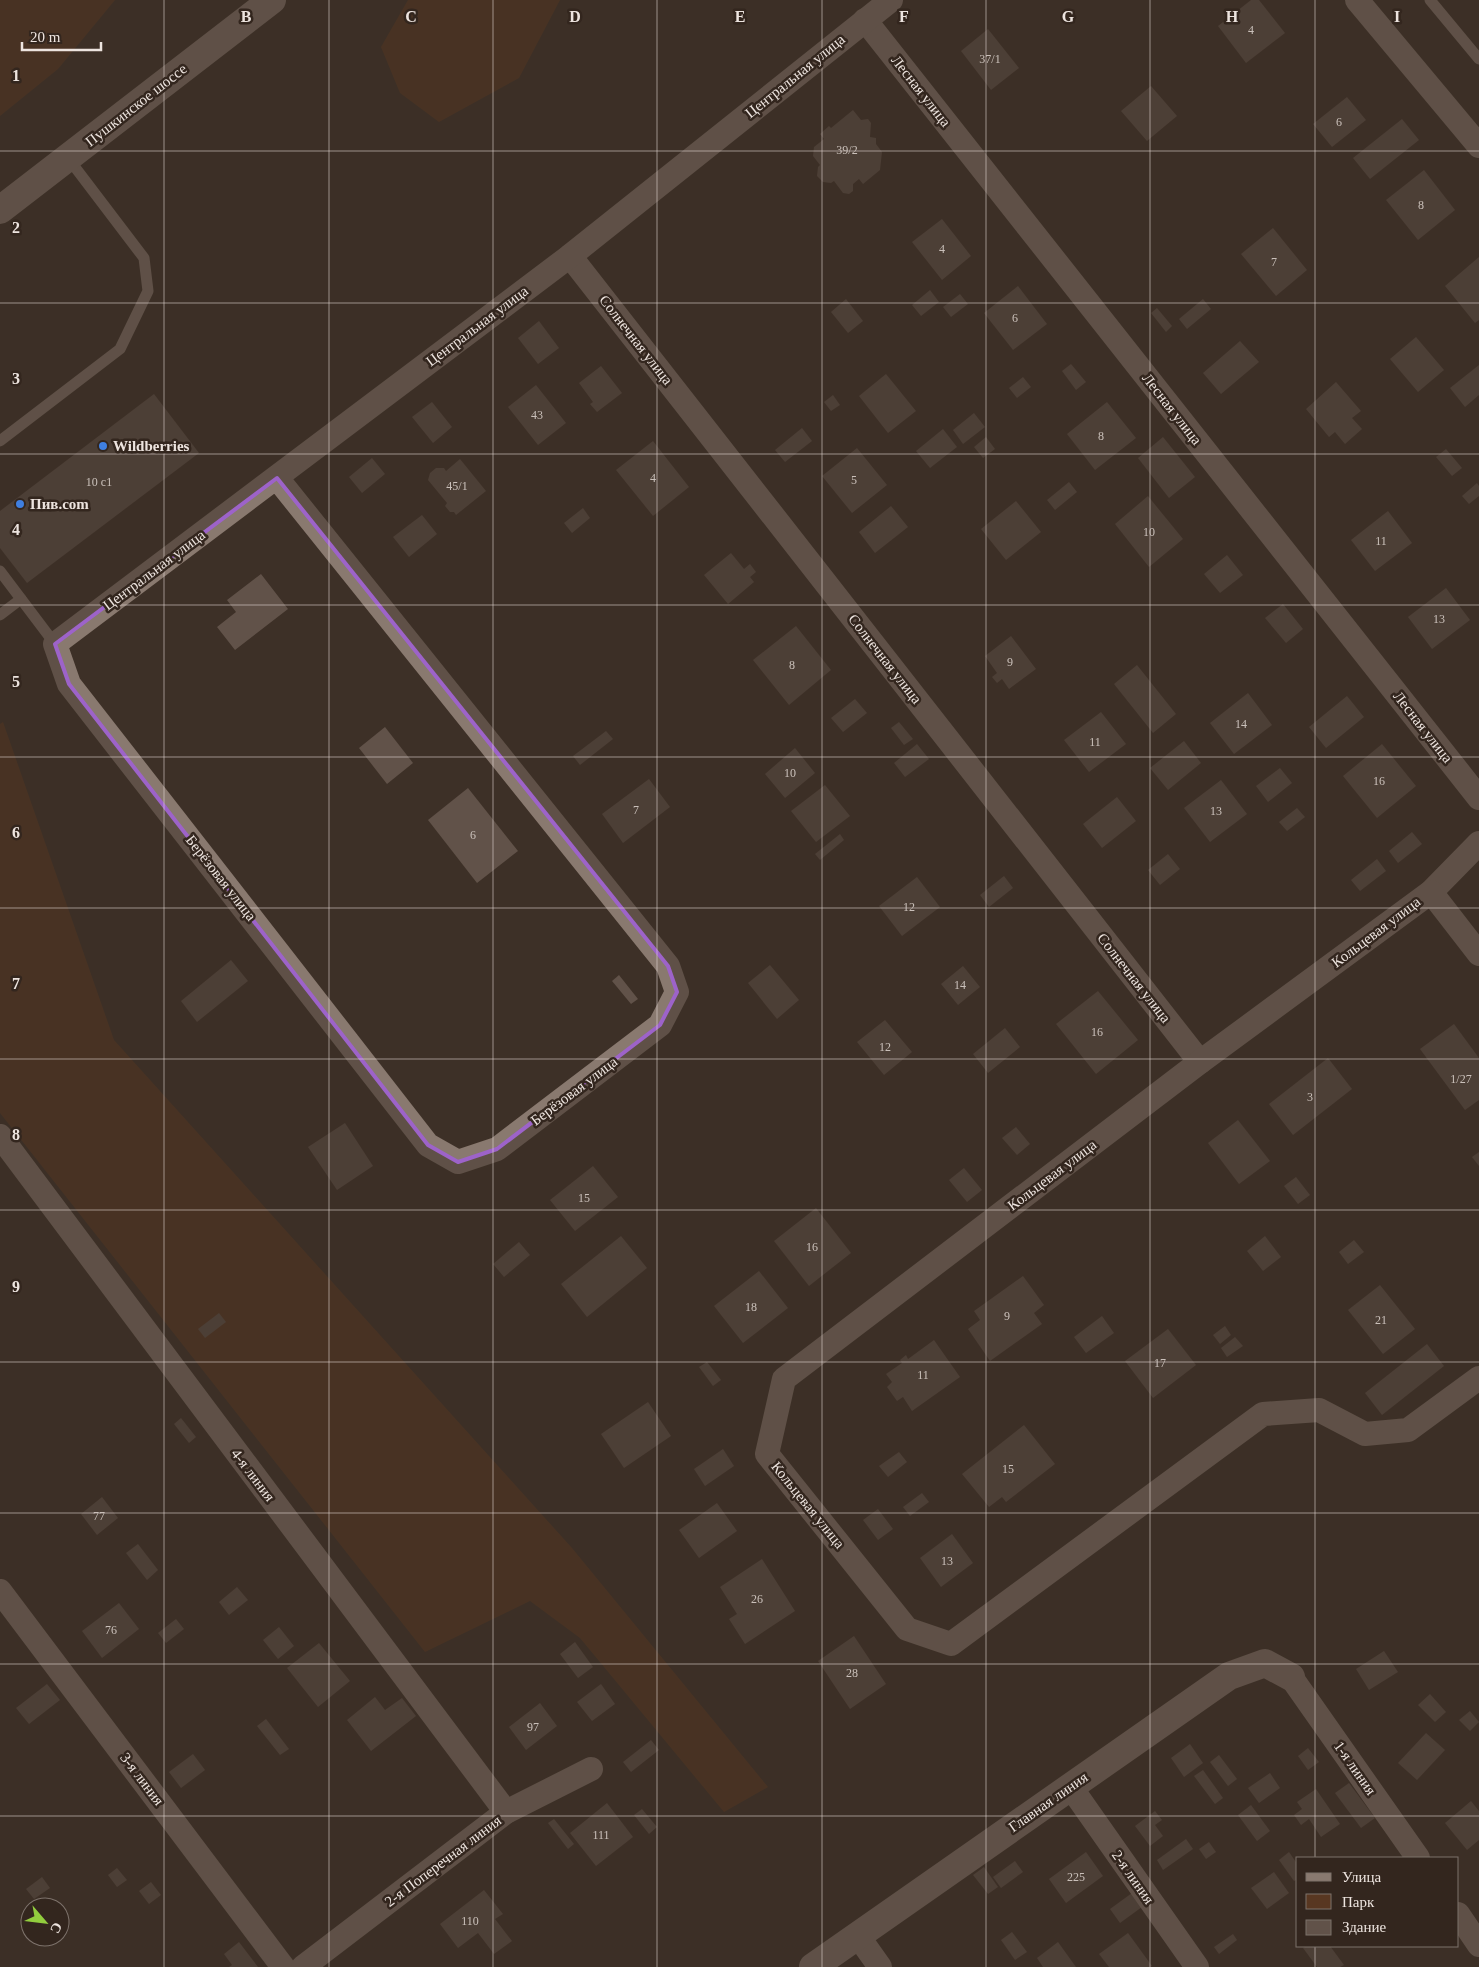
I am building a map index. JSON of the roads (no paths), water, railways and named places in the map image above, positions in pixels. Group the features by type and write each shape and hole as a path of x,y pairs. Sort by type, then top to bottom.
{"street":[{"name":"Пушкинское шоссе","path":"0,210 272,0"},
{"name":"Центральная улица","path":"55,644 570,256 891,0"},
{"path":"1357,0 1479,146"},
{"name":"Лесная улица","path":"865,20 1479,798"},
{"name":"Солнечная улица","path":"570,256 1200,1062"},
{"name":"Берёзовая улица","path":"55,644 69,684 428,1145 458,1162 497,1149 660,1025 677,992 668,966 276,478"},
{"name":"Кольцевая улица","path":"1479,843 1430,892 1200,1062 784,1379 767,1454 907,1629 951,1644 1263,1414 1319,1410 1365,1434 1408,1430 1479,1378"},
{"name":"Кольцевая улица","path":"1430,892 1479,954"},
{"name":"4-я линия","path":"0,1136 506,1812"},
{"name":"3-я линия","path":"0,1591 283,1967"},
{"name":"Главная линия","path":"813,1967 1229,1676 1265,1664 1291,1677"},
{"name":"1-я линия","path":"1291,1677 1417,1857"},
{"name":"2-я Поперечная линия","path":"303,1967 506,1812 591,1769"},
{"name":"2-я линия","path":"1070,1786 1197,1967"},
{"path":"1459,1915 1479,1945"},
{"path":"858,1936 880,1967"}],"lane":[{"path":"1430,0 1479,59"},
{"path":"0,441 120,349 148,291 144,258 68,158"},
{"path":"0,571 55,644"},
{"path":"0,615 21,599"}],"place":[{"name":"Wildberries","path":"103,446"},
{"name":"Пив.com","path":"20,504"}]}
